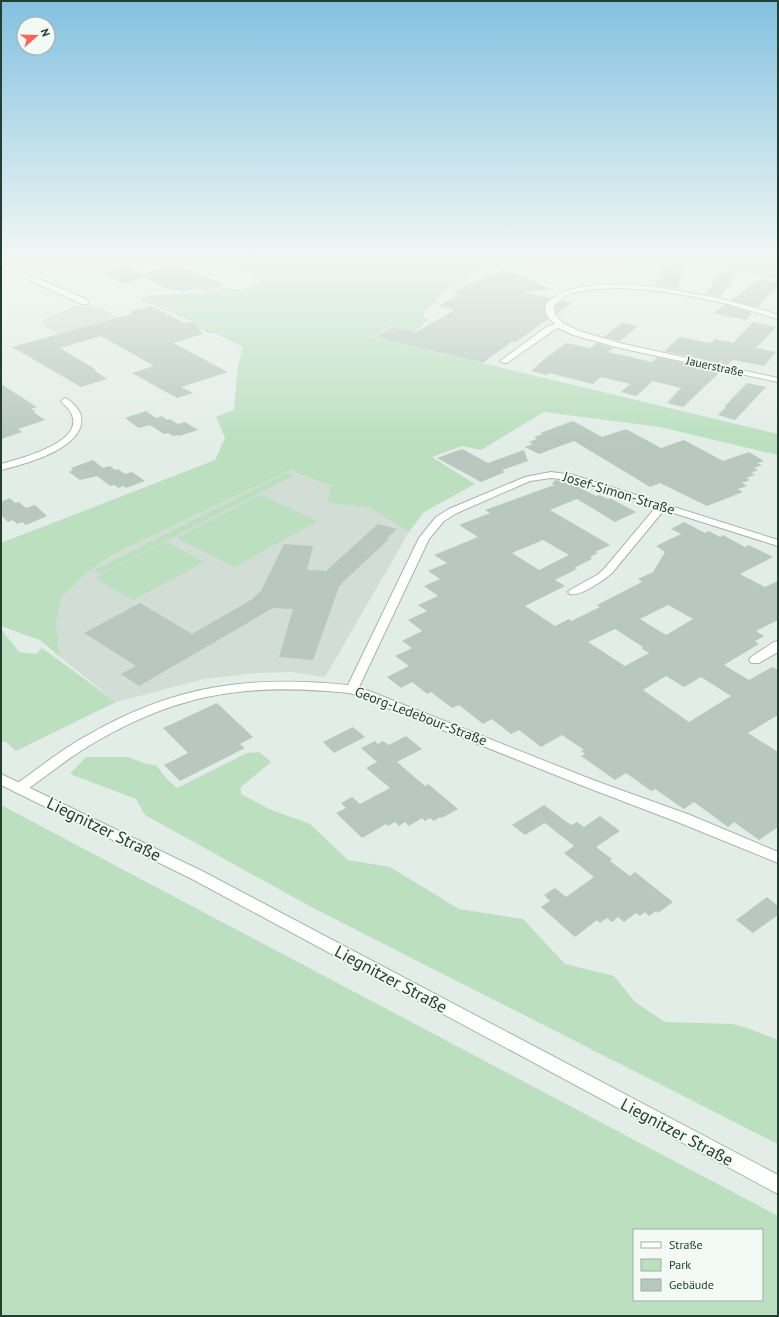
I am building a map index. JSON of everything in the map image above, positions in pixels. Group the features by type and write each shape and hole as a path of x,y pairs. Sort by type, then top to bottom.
{"street":[{"path":"504,361 551,328 560,325 554,319"},
{"name":"Jauerstraße","path":"560,325 576,333 623,346 778,380"},
{"path":"1,467 58,447 71,438 76,431 76,413 65,401"},
{"name":"Josef-Simon-Straße","path":"352,689 424,538 440,520 453,511 528,480 551,475 570,477 778,543"},
{"path":"574,592 601,577 608,571 662,506"},
{"path":"755,660 778,645"},
{"name":"Georg-Ledebour-Straße","path":"20,788 102,732 174,699 232,687 297,683 352,689 580,780 685,819 778,858"},
{"name":"Liegnitzer Straße","path":"1,778 197,876 778,1185"}],"shaded area":[{"path":"45,319 122,319 126,322 64,338 42,324"},
{"path":"290,470 317,481 332,485 327,503 368,507 409,532 325,677 290,672 257,673 204,679 116,702 60,657 56,623 62,596 88,572 110,556"}],"green space":[{"path":"188,319 427,319 415,332 391,326 373,337 778,434 778,455 660,427 544,412 481,450 462,446 432,457 475,484 424,512 409,532 368,507 327,503 331,485 290,470 110,556 88,572 62,596 56,623 60,657 40,640 1,626 1,543 215,460 225,438 216,417 234,410 238,365 243,347 215,333 210,334 196,327 194,322"},
{"path":"286,473 293,476 101,574 94,570"},
{"path":"260,495 317,521 235,567 177,538"},
{"path":"166,542 204,562 133,600 95,578"},
{"path":"1,629 19,652 36,654 42,648 116,702 16,751 6,742 1,741"},
{"path":"259,752 271,762 241,787 241,794 269,809 310,824 348,860 390,867 459,909 523,919 565,964 614,976 635,1002 665,1022 732,1024 778,1040 778,1144 315,909 145,815 136,799 70,774 86,757 128,757 146,764 156,765 167,779 177,788 247,753"},
{"path":"1,805 778,1216 778,1316 1,1316"}],"building":[{"path":"112,319 178,319 185,323 193,322 203,334 173,343 228,372 181,387 193,393 177,398 132,373 154,366 101,336 60,348 95,369 94,370 107,379 81,387 12,347"},
{"path":"438,319 547,319 516,342 513,341 483,363 375,337 392,327 416,332"},
{"path":"753,322 776,327 756,348 776,352 764,366 733,360 727,365 664,351 680,337 711,343 715,339 733,343"},
{"path":"622,323 638,326 620,341 604,337"},
{"path":"566,343 590,348 597,343 613,348 608,352 652,362 657,357 721,371 683,407 667,403 681,388 653,381 636,396 621,392 630,384 601,377 593,384 549,373 547,375 531,371"},
{"path":"747,383 766,387 735,420 718,415 726,407 724,407"},
{"path":"1,384 37,407 31,409 45,420 18,429 22,432 1,439"},
{"path":"146,411 156,418 162,416 167,420 170,419 178,424 185,422 198,430 179,436 173,436 168,433 164,434 150,425 139,428 125,418"},
{"path":"573,421 602,437 626,429 661,448 684,440 723,461 749,452 764,461 757,463 762,465 754,468 758,470 751,473 755,475 746,478 750,480 742,483 747,486 738,489 743,492 707,506 660,483 650,487 574,441 539,454 525,447 533,444 529,442 537,439 534,437 543,434 540,433"},
{"path":"462,449 488,463 524,450 528,461 502,470 505,472 481,482 437,458"},
{"path":"93,460 103,468 110,466 125,474 132,472 145,481 126,488 123,486 119,488 114,485 110,486 97,476 80,480 69,472 73,470 71,468"},
{"path":"555,480 569,482 596,496 599,495 608,499 610,498 636,512 615,522 577,499 550,510 610,545 595,552 598,553 590,557 592,559 574,568 577,569 555,580 565,586 525,606 555,626 569,619 571,621 600,607 597,605 642,582 638,579 653,572 665,552 656,546 681,534 671,529 684,522 705,533 709,531 720,537 723,535 745,547 749,545 773,557 740,574 765,587 778,581 778,620 756,631 764,636 755,641 759,644 724,665 749,680 772,667 778,670 778,715 748,733 778,752 778,827 759,840 734,822 728,827 694,802 684,809 655,789 651,791 626,773 615,780 581,756 585,754 581,751 584,750 562,735 541,747 519,730 511,734 492,719 483,724 459,705 452,708 431,692 427,694 412,682 401,688 387,677 409,666 395,656 412,648 402,641 422,631 408,620 427,611 418,605 438,596 424,586 440,579 428,571 447,563 434,555 478,537 459,525 490,513 485,510 551,486 555,486 552,484","holes":["543,540 569,555 539,570 512,553","668,605 693,619 666,635 640,619","615,629 643,647 641,648 649,653 625,666 588,642","666,676 684,687 701,677 731,696 689,722 643,690"]},
{"path":"10,498 15,503 19,502 26,508 35,505 47,516 26,525 22,522 17,524 13,520 8,522 1,515 1,502"},
{"path":"378,524 397,529 386,539 389,539 339,587 313,660 279,657 293,609 273,608 139,686 121,674 136,666 84,633 140,603 192,634 251,600 261,591 284,544 313,546 307,570 326,571"},
{"path":"217,703 253,737 240,744 245,748 180,781 164,765 188,753 163,728"},
{"path":"353,727 365,737 334,753 323,742"},
{"path":"406,736 422,749 397,762 425,786 428,784 458,809 434,821 430,818 425,821 422,818 409,826 405,822 399,826 395,822 388,826 386,824 362,838 336,813 346,808 341,803 352,797 360,804 390,788 366,768 377,762 361,748 375,741 378,744 383,741 389,745"},
{"path":"544,805 571,825 577,822 584,827 600,816 620,831 596,847 612,859 610,861 630,876 635,872 673,902 658,913 656,911 649,916 645,912 640,916 636,913 624,922 618,917 612,922 607,918 600,923 597,920 575,937 541,907 550,901 544,895 555,888 566,897 594,877 564,853 574,846 545,823 525,835 512,825"},
{"path":"767,897 778,906 778,915 753,933 736,920"}]}
